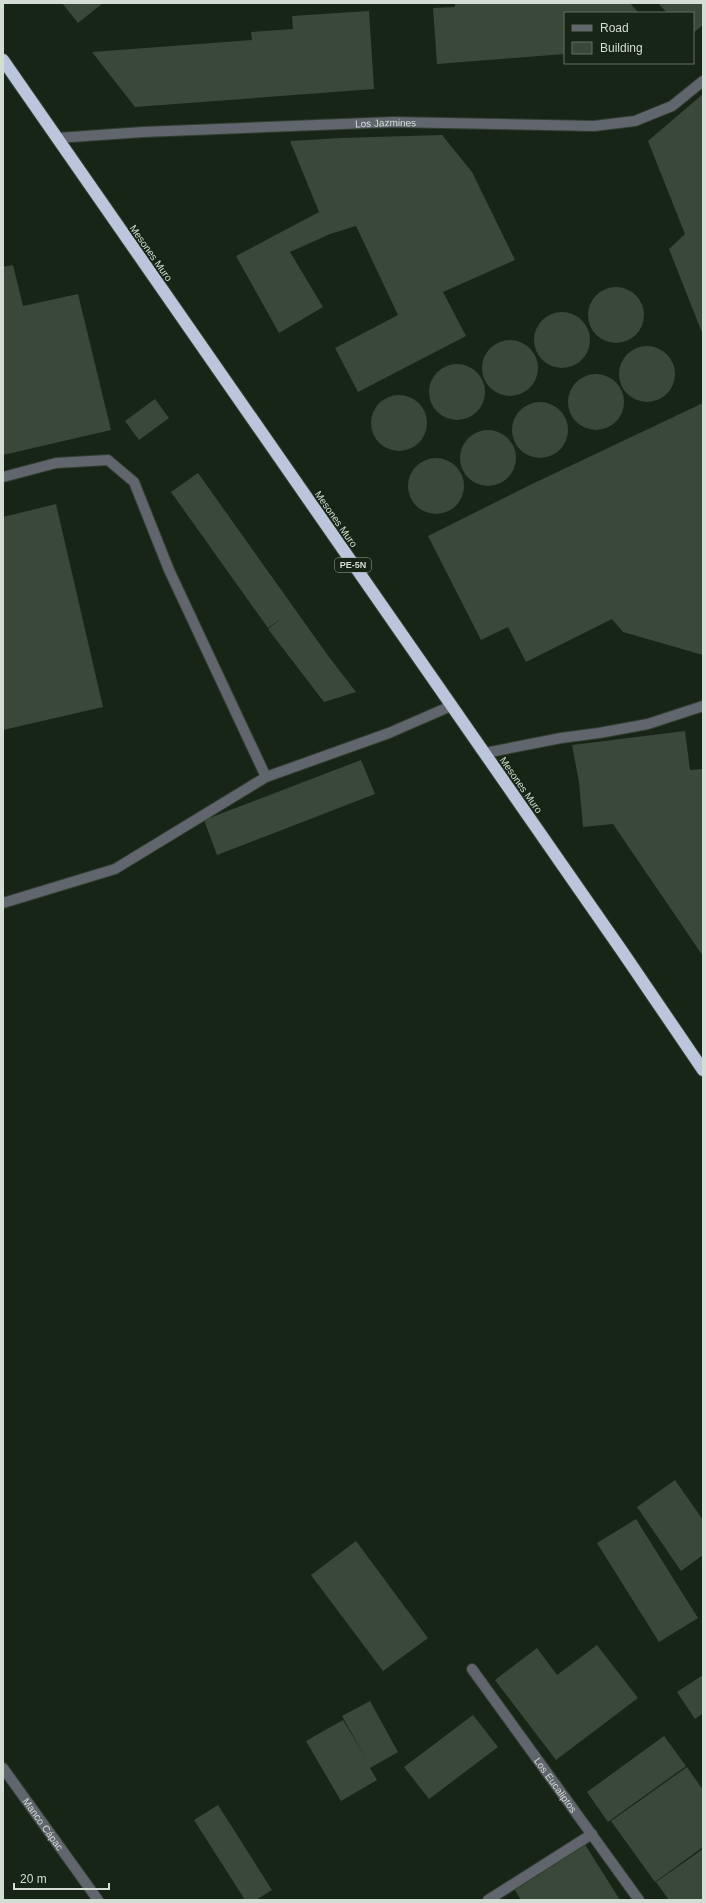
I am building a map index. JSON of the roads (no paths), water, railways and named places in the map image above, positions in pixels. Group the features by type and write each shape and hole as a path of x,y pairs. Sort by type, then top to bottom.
{"highway":[{"name":"Mesones Muro","path":"3,60 703,1070"}],"street":[{"name":"Los Jazmines","path":"57,138 143,132 393,122 594,126 635,121 672,106 703,81"},
{"path":"3,477 56,463 108,460 134,482 169,570 266,777"},
{"path":"3,903 115,869 266,777 389,734 451,706"},
{"path":"485,754 561,738 648,724 703,706"},
{"name":"Los Eucaliptos","path":"472,1669 639,1900"},
{"name":"Manco Cápac","path":"3,1768 98,1900"},
{"path":"488,1900 592,1834"}]}
